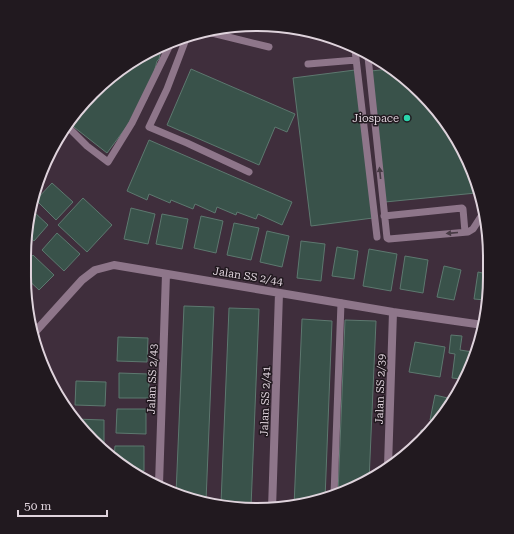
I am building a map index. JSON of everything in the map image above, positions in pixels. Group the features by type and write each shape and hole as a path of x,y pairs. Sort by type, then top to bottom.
{"street":[{"name":"Jalan SS 2/44","path":"37,329 82,280 95,270 114,265 393,312 478,324"},
{"name":"Jalan SS 2/43","path":"159,481 166,274"},
{"name":"Jalan SS 2/41","path":"272,503 279,293"},
{"name":"Jalan SS 2/39","path":"388,461 393,312"}],"lane":[{"path":"218,34 269,47"},
{"path":"185,43 167,89 149,127 248,172"},
{"path":"70,129 87,146 108,162 132,123 168,49"},
{"path":"355,53 377,238"},
{"path":"308,64 356,60"},
{"path":"368,60 387,238 470,231 480,219"},
{"path":"384,216 462,208 465,232"},
{"path":"334,489 341,303"}],"building":[{"path":"160,53 147,99 107,153 73,126 87,108 108,87 131,69"},
{"path":"191,69 295,114 287,132 275,127 259,165 167,125"},
{"path":"355,70 373,218 311,226 293,78"},
{"name":"Jiospace","path":"384,70 406,87 427,108 453,144 466,171 473,193 385,202 371,71"},
{"path":"149,140 292,202 282,225 258,214 256,219 237,212 236,215 217,207 215,213 195,204 193,209 171,200 170,203 149,194 147,200 127,191"},
{"path":"52,183 73,202 56,220 38,202 40,196"},
{"path":"83,198 112,225 87,252 58,225"},
{"path":"131,208 155,214 148,244 124,239"},
{"path":"35,213 48,225 34,241 31,239"},
{"path":"162,214 188,219 182,249 156,244"},
{"path":"201,216 223,221 216,253 194,248"},
{"path":"234,223 259,228 251,260 227,255"},
{"path":"267,231 289,236 282,267 260,262"},
{"path":"57,233 80,254 64,271 42,250"},
{"path":"301,241 325,244 321,281 297,278"},
{"path":"337,247 358,251 354,279 332,276"},
{"path":"369,249 397,254 391,291 363,286"},
{"path":"33,255 54,275 39,290 31,283 31,257"},
{"path":"405,256 428,260 423,293 400,289"},
{"path":"444,266 461,270 454,300 437,297"},
{"path":"478,272 483,273 482,300 474,299"},
{"path":"184,306 214,307 206,497 176,488"},
{"path":"229,308 259,309 251,503 221,500"},
{"path":"302,319 332,321 325,492 294,500"},
{"path":"345,320 376,321 369,473 338,488"},
{"path":"451,335 462,336 460,350 470,352 459,379 452,378 455,354 449,353"},
{"path":"118,337 148,338 147,362 117,361"},
{"path":"415,342 445,347 440,377 409,372"},
{"path":"119,373 149,374 149,398 119,398"},
{"path":"76,381 106,382 105,406 75,405"},
{"path":"435,395 448,398 432,420 430,420"},
{"path":"117,409 146,409 146,434 116,433"},
{"path":"81,419 104,420 104,443"},
{"path":"115,446 144,446 144,471 140,471 131,465 114,452"}],"place":[{"name":"Jiospace","path":"407,118"}]}
